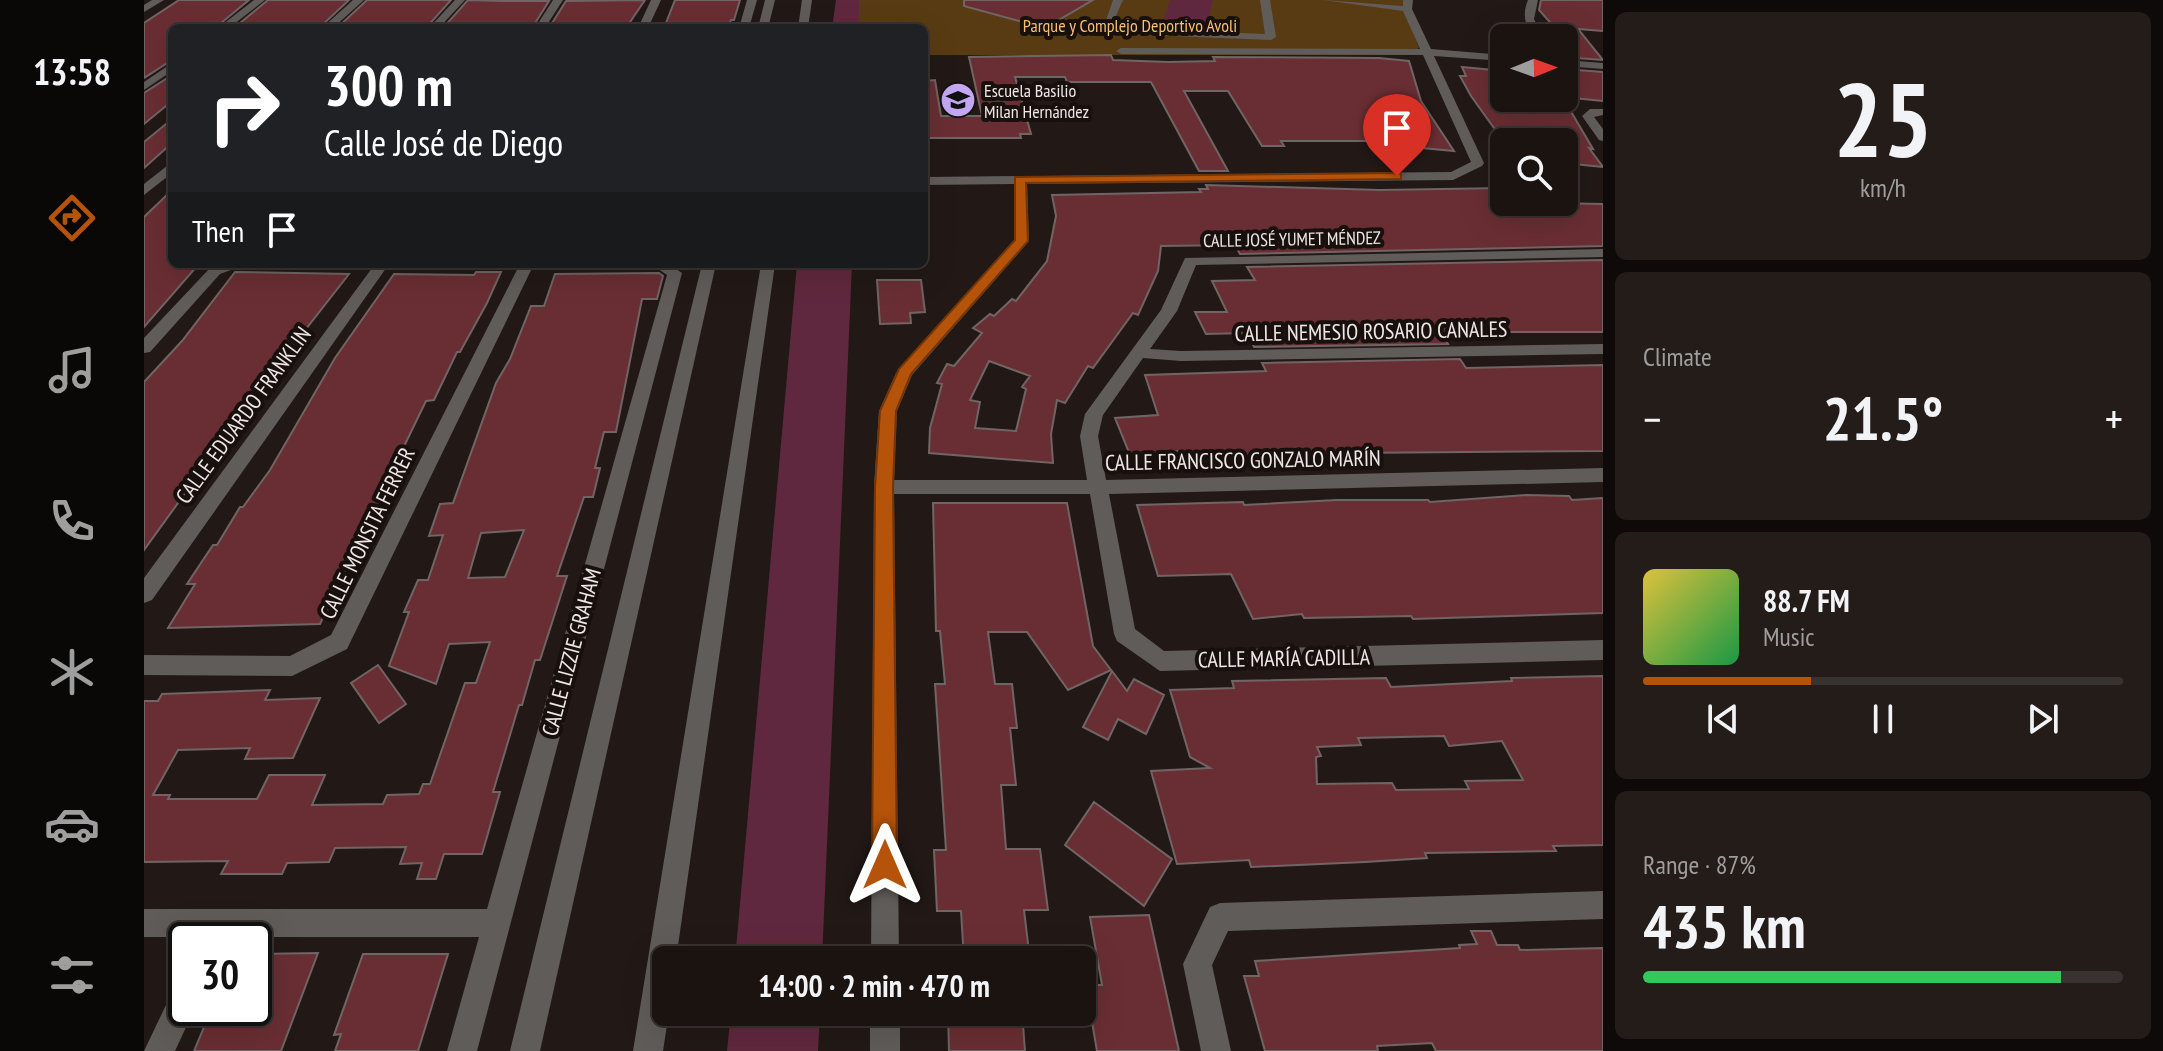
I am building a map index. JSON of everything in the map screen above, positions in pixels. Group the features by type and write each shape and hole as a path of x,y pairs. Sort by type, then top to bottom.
{"street":[{"path":"144,9 159,0"},
{"path":"228,24 260,0"},
{"path":"332,24 359,0"},
{"path":"438,24 460,0"},
{"path":"543,24 558,0"},
{"path":"645,24 656,0"},
{"path":"745,24 752,0"},
{"path":"764,24 770,0"},
{"path":"804,24 807,0"},
{"path":"1118,0 1108,21 1148,32 1271,37 1265,0"},
{"path":"928,181 1453,176 1478,163 1425,52 1407,5 1328,0"},
{"path":"1530,24 1528,9 1533,0"},
{"path":"1121,51 1425,52 1490,57"},
{"path":"1578,64 1603,66"},
{"path":"144,87 168,69"},
{"path":"1603,112 1594,111 1588,116 1603,137"},
{"path":"148,185 168,169"},
{"path":"885,946 884,487 888,411 904,373 1022,241 1020,180"},
{"path":"148,185 168,182"},
{"name":"CALLE JOSÉ YUMET MÉNDEZ","path":"1096,487 1089,436 1094,414 1169,311 1190,261 1603,253"},
{"path":"144,348 215,271 226,268"},
{"name":"CALLE EDUARDO FRANKLIN","path":"144,594 379,268"},
{"name":"CALLE MONSITA FERRER","path":"144,665 292,666 339,642 525,268"},
{"name":"CALLE LIZZIE GRAHAM","path":"462,1051 675,273 666,268"},
{"path":"525,1051 708,268"},
{"path":"648,1051 767,268"},
{"name":"CALLE NEMESIO ROSARIO CANALES","path":"1140,353 1181,356 1603,349"},
{"name":"CALLE FRANCISCO GONZALO MARÍN","path":"884,487 1096,487 1603,475"},
{"name":"CALLE MARÍA CADILLA","path":"1096,487 1125,634 1160,661 1603,650"},
{"path":"1216,1051 1197,964 1220,917 1603,905"},
{"path":"144,923 168,926"},
{"path":"272,930 497,923"},
{"path":"159,1051 171,1026"},
{"path":"885,1026 885,1051"}],"green space":[{"name":"Parque y Complejo Deportivo Avoli","path":"859,0 1405,0 1404,10 1419,48 1405,55 928,55 928,24 859,24"}],"shaded area":[{"path":"836,0 859,0 859,24 833,24"},
{"path":"1170,0 1213,0 1207,26 1163,21"},
{"path":"797,268 852,268 823,946 736,946"},
{"path":"730,1026 819,1026 818,1051 727,1051"}],"building":[{"path":"179,0 249,0 220,24 168,24 168,63 144,78 144,23"},
{"path":"268,0 349,0 323,24 239,24"},
{"path":"367,0 451,0 430,24 341,24"},
{"path":"468,0 549,1 535,24 447,24"},
{"path":"645,0 629,24 552,24 566,1"},
{"path":"675,0 740,0 734,20 729,24 666,24"},
{"path":"964,0 1093,0 1045,28 964,6"},
{"path":"1541,0 1603,0 1603,31 1578,29 1578,24 1552,24 1539,10"},
{"path":"1578,29 1603,60 1578,58"},
{"path":"1111,55 1113,60 1168,62 1215,61 1213,57 1409,61 1421,101 1454,151 1422,148 1420,141 1281,141 1284,146 1262,146 1228,91 1184,91 1228,171 1199,171 1151,82 1067,82 1065,77 1015,77 1031,134 1020,134 1021,138 928,138 928,81 935,80 941,116 982,116 969,57"},
{"path":"1462,67 1490,70 1490,112 1571,112 1593,149 1589,148 1603,167 1578,164 1578,128 1494,128 1460,76 1466,76"},
{"path":"1578,70 1603,72 1603,101 1578,98"},
{"path":"168,78 168,104 144,124 144,93"},
{"path":"168,122 168,147 144,168 144,142"},
{"path":"1206,185 1380,190 1490,188 1490,216 1578,216 1578,203 1603,204 1603,246 1240,254 1235,245 1161,246 1158,271 1138,315 1133,313 1093,368 1088,366 1065,403 1057,400 1051,434 1053,463 929,453 930,428 942,384 937,383 947,364 954,366 982,333 973,328 990,314 994,316 1012,299 1016,301 1047,261 1056,216 1052,195 1201,192 1199,189 1208,189","holes":["989,361 1030,376 1022,387 1026,389 1016,431 975,428 980,402 970,400"]},
{"path":"168,194 168,268 195,268 144,327 144,217"},
{"path":"1603,260 1603,332 1440,332 1448,344 1254,347 1247,333 1206,334 1195,312 1227,312 1212,281 1255,280 1247,267"},
{"path":"235,272 349,274 248,403 210,463 144,550 144,382 182,341"},
{"path":"476,272 501,272 434,400 426,401 392,471 395,471 377,508 383,507 368,540 360,539 320,624 168,628 195,584 187,584 213,545 217,545 240,507 270,470 335,358 394,274 474,275"},
{"path":"659,273 663,276 657,299 642,299 616,432 604,432 595,468 600,468 593,497 584,497 557,576 567,576 540,660 535,660 522,705 519,705 493,792 500,792 482,854 444,854 436,879 417,879 422,863 400,864 406,847 335,848 329,862 287,863 282,874 221,874 228,861 144,862 144,701 158,701 162,694 270,690 265,700 320,698 293,758 245,759 250,748 178,750 153,795 170,795 168,799 257,799 269,775 325,775 312,805 383,804 387,795 419,794 423,784 430,784 465,683 476,683 490,642 449,644 436,684 389,666 409,612 404,612 418,580 428,580 443,535 429,536 440,504 453,503 496,383 510,359 531,306 544,306 555,274","holes":["524,530 505,577 468,578 481,533"]},
{"path":"877,280 921,280 925,312 910,313 911,323 880,324"},
{"path":"1460,359 1466,368 1603,365 1603,451 1350,453 1352,457 1179,457 1177,451 1130,455 1115,418 1158,415 1145,375 1266,371 1262,363"},
{"path":"1526,495 1569,496 1572,500 1603,498 1603,613 1413,619 1411,616 1304,618 1302,614 1253,619 1231,574 1158,576 1137,505 1243,502 1244,505 1337,500 1430,502"},
{"path":"933,503 1067,503 1093,646 1111,670 1068,690 1027,632 988,632 995,684 1012,684 1017,728 1010,728 1016,785 1001,785 1006,849 1040,849 1048,910 1024,910 1028,946 963,946 961,911 937,911 934,850 946,850 935,684 945,684 940,631 936,631"},
{"path":"378,665 406,704 379,723 351,683"},
{"path":"1112,671 1127,691 1134,679 1164,695 1146,734 1118,719 1108,740 1083,727"},
{"path":"1603,676 1603,845 1553,846 1556,851 1425,853 1427,858 1365,862 1251,867 1249,860 1177,864 1151,771 1210,768 1190,757 1170,690 1234,688 1232,681 1386,678 1391,687 1512,681 1511,678","holes":["1444,736 1449,746 1502,741 1523,780 1465,781 1469,789 1396,790 1392,783 1317,784 1316,757 1321,756 1317,747 1361,745 1358,738"]},
{"path":"1094,802 1172,859 1144,906 1065,845"},
{"path":"1149,915 1179,1051 1097,1051 1093,1026 1096,1026 1096,985 1102,985 1090,917"},
{"path":"1471,931 1491,931 1497,945 1518,945 1520,950 1603,948 1603,1051 1436,1051 1432,1043 1377,1046 1378,1051 1265,1051 1244,976 1259,976 1255,961 1460,948 1459,945 1477,944"},
{"path":"318,953 281,1051 194,1051 204,1026 272,1026 272,954"},
{"path":"363,954 448,954 418,1051 335,1051 341,1034 334,1035"},
{"path":"948,1026 1023,1026 1025,1051 949,1051"}],"place":[{"name":"Escuela Basilio Milan Hernández","path":"958,100"}],"route":[{"path":"885,865 884,487 888,411 904,373 1022,241 1020,180 1397,176"}]}
